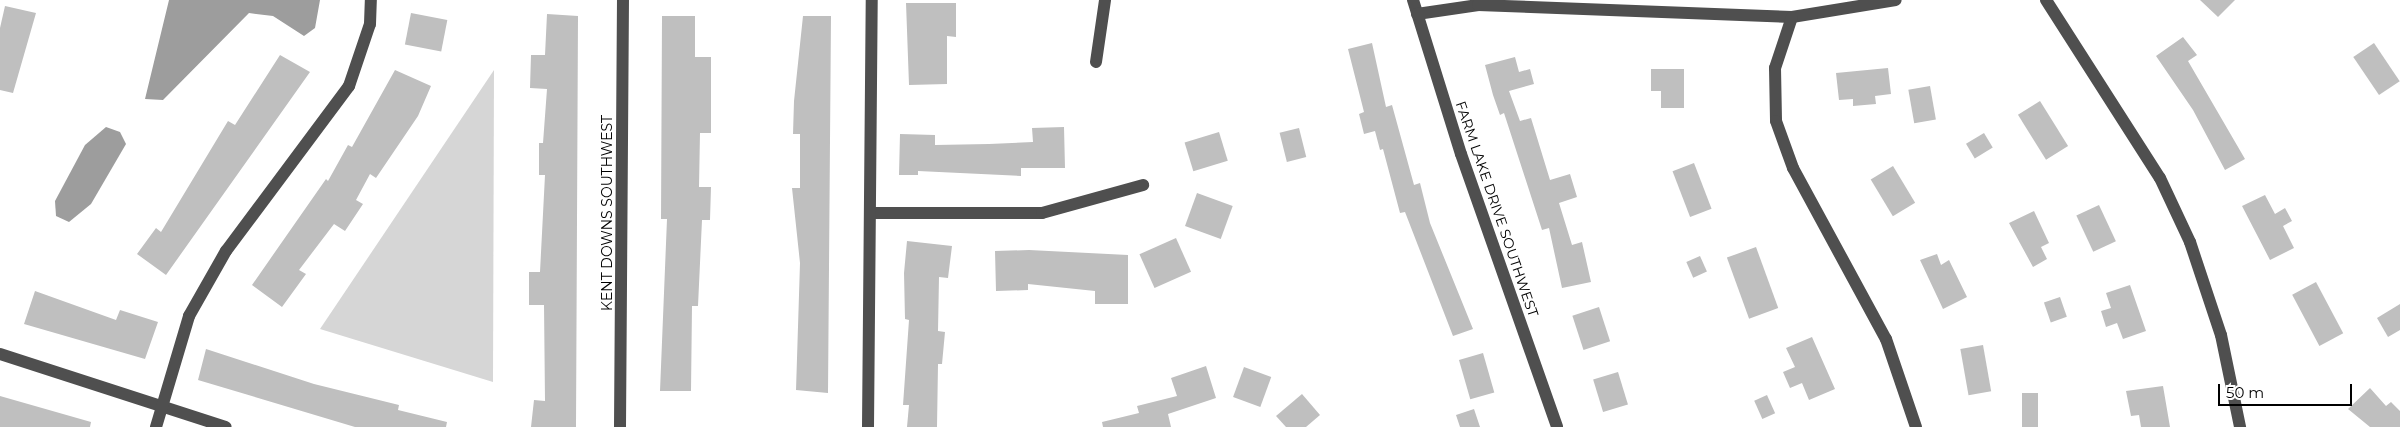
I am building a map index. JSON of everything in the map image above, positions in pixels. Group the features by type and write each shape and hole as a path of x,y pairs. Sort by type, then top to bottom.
{"street":[{"path":"156,427 190,316 226,251 348,86 370,24 372,0"},
{"name":"KENT DOWNS SOUTHWEST","path":"620,427 623,0"},
{"path":"868,427 872,213 872,0"},
{"path":"1096,62 1105,0"},
{"name":"FARM LAKE DRIVE SOUTHWEST","path":"1413,0 1461,154 1557,427"},
{"path":"1417,14 1478,5 1792,17 1896,0"},
{"path":"2046,0 2160,178 2211,300 2240,427"},
{"path":"1792,17 1775,68 1776,120 1794,168 1886,338 1916,427"},
{"path":"872,213 1033,214 1143,185"},
{"path":"0,354 226,427"}],"shaded area":[{"path":"169,0 320,0 315,28 304,36 273,16 249,13 163,100 145,99"},
{"path":"494,70 493,382 320,329"},
{"path":"106,127 120,132 126,144 91,204 69,222 56,216 55,201 85,145"}],"building":[{"path":"2200,0 2235,0 2218,17"},
{"path":"906,3 956,3 956,37 947,36 947,84 909,85"},
{"path":"5,6 36,13 13,93 0,90 0,28"},
{"path":"411,13 447,20 441,51 405,44"},
{"path":"547,14 578,16 576,427 531,427 534,400 545,401 544,305 529,305 529,272 540,272 545,175 539,175 539,143 543,143 547,89 530,88 531,55 545,55"},
{"path":"662,16 695,16 695,57 711,57 711,133 700,133 699,187 711,187 710,220 702,220 698,306 692,306 691,391 660,391 667,219 661,219"},
{"path":"803,16 831,16 828,393 796,390 800,263 792,188 800,188 800,134 793,134 794,101"},
{"path":"2183,37 2197,55 2188,61 2245,159 2225,170 2193,110 2156,56"},
{"path":"1372,43 1386,107 1392,105 1414,185 1420,183 1430,223 1473,329 1453,336 1405,212 1400,213 1383,149 1380,150 1375,131 1364,134 1359,114 1364,112 1348,49"},
{"path":"2374,43 2400,81 2379,95 2353,57"},
{"path":"280,55 310,72 166,275 137,254 156,228 161,232 228,121 235,125"},
{"path":"1515,57 1519,72 1530,69 1534,84 1509,91 1520,121 1531,118 1550,180 1570,174 1577,197 1559,203 1572,245 1582,242 1591,282 1562,288 1549,228 1542,230 1504,113 1500,115 1493,95 1485,65"},
{"path":"1888,68 1891,94 1875,96 1876,104 1853,106 1853,99 1839,100 1836,73"},
{"path":"1651,69 1684,69 1684,108 1661,108 1661,91 1651,91"},
{"path":"395,70 431,86 418,116 376,178 370,174 356,200 363,204 345,231 334,224 299,270 306,274 282,307 252,285 326,179 328,181 348,145 352,147"},
{"path":"1930,86 1936,119 1914,123 1908,90"},
{"path":"2040,101 2068,146 2046,160 2018,115"},
{"path":"1064,127 1065,168 1021,168 1021,176 918,171 918,175 899,175 900,134 935,135 935,145 989,144 1033,142 1032,128"},
{"path":"1299,128 1306,157 1287,162 1280,133"},
{"path":"1219,132 1228,161 1193,171 1185,143"},
{"path":"1984,133 1993,148 1975,158 1966,144"},
{"path":"1694,163 1712,209 1690,217 1673,171"},
{"path":"1893,166 1915,203 1893,216 1871,179"},
{"path":"1197,193 1233,206 1221,239 1185,226"},
{"path":"2265,195 2275,214 2285,208 2292,221 2283,226 2294,248 2270,260 2242,206"},
{"path":"2099,205 2116,241 2093,252 2076,216"},
{"path":"2034,211 2049,243 2041,247 2047,259 2033,267 2009,223"},
{"path":"1176,238 1191,272 1155,288 1139,254"},
{"path":"907,241 952,246 948,278 939,277 938,331 945,332 942,364 938,364 937,427 907,427 909,405 903,405 909,320 905,319 904,273"},
{"path":"1756,247 1778,308 1749,319 1727,258"},
{"path":"1029,250 1128,255 1128,304 1095,304 1095,291 1028,284 1028,290 996,291 995,251"},
{"path":"1937,254 1941,265 1949,260 1967,297 1943,309 1920,260"},
{"path":"1700,256 1707,272 1693,278 1686,262"},
{"path":"2316,282 2343,333 2319,346 2292,295"},
{"path":"2130,285 2146,331 2123,339 2117,323 2106,327 2101,311 2111,308 2106,293"},
{"path":"35,291 116,320 120,310 158,322 145,359 24,324"},
{"path":"2060,297 2067,317 2051,322 2044,303"},
{"path":"2400,304 2400,330 2388,337 2377,318"},
{"path":"1599,307 1610,341 1583,350 1572,316"},
{"path":"1812,337 1835,389 1809,400 1802,383 1790,388 1783,372 1795,367 1786,348"},
{"path":"1983,345 1991,391 1969,395 1960,349"},
{"path":"206,349 314,384 399,405 398,410 447,422 446,427 355,427 198,380"},
{"path":"1483,353 1494,392 1470,399 1459,360"},
{"path":"1206,366 1216,398 1168,414 1171,427 1103,427 1102,422 1139,413 1137,406 1177,396 1171,378"},
{"path":"1244,367 1271,377 1260,407 1233,397"},
{"path":"1618,372 1628,405 1603,412 1593,380"},
{"path":"2163,386 2170,427 2141,427 2139,415 2131,416 2126,391"},
{"path":"2370,388 2386,406 2391,402 2400,411 2400,427 2370,427 2348,409"},
{"path":"2022,393 2038,393 2038,427 2022,427"},
{"path":"1302,394 1320,415 1306,427 1286,427 1276,416"},
{"path":"1767,395 1775,413 1762,419 1754,401"},
{"path":"0,396 91,422 90,427 0,427"},
{"path":"1474,409 1480,427 1460,427 1456,415"}]}
